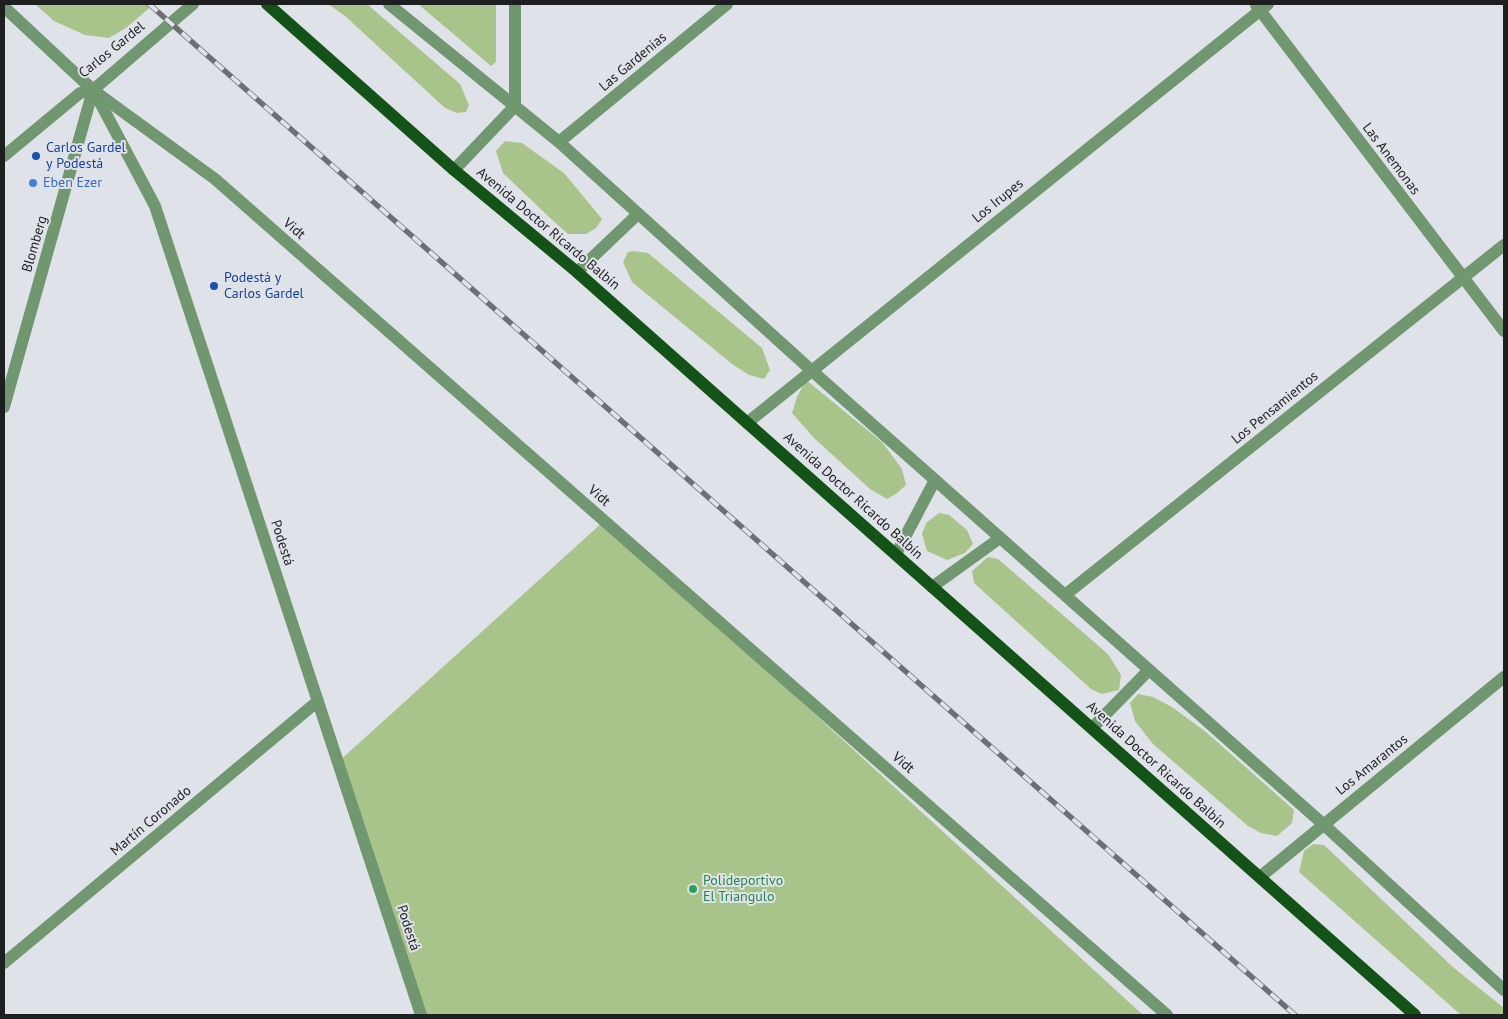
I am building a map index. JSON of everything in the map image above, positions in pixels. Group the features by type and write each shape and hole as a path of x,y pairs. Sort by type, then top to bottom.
{"main road":[{"name":"Avenida Doctor Ricardo Balbín","path":"267,4 454,170 576,272 748,423 1415,1015"}],"street":[{"name":"Carlos Gardel","path":"4,156 80,93 93,90 193,4"},
{"path":"389,4 559,142 811,370 1323,824 1504,990"},
{"path":"454,170 515,106 515,4"},
{"name":"Las Gardenias","path":"559,142 727,4"},
{"name":"Las Anemonas","path":"1261,6 1462,278 1504,331"},
{"name":"Los Irupes","path":"748,423 1261,6"},
{"name":"Vidt","path":"4,7 93,90 216,179 1167,1015"},
{"name":"Blomberg","path":"4,407 93,90"},
{"name":"Podestá","path":"93,90 155,206 421,1015"},
{"path":"576,272 638,214"},
{"name":"Los Pensamientos","path":"1065,595 1504,245"},
{"path":"896,554 935,480"},
{"path":"932,587 1000,538"},
{"path":"1092,728 1149,670"},
{"name":"Los Amarantos","path":"1260,877 1504,677"},
{"name":"Martín Coronado","path":"4,963 318,701"}],"green space":[{"path":"35,4 154,4 126,28 109,38 85,35 54,21"},
{"path":"328,4 367,4 460,84 469,105 466,112 457,113 445,108 345,16"},
{"path":"418,4 496,4 496,62 491,66"},
{"path":"505,141 522,143 564,173 602,219 596,228 586,234 568,234 549,217 503,173 496,151"},
{"path":"628,252 648,253 762,348 770,370 764,379 749,375 732,364 632,282 623,262"},
{"path":"806,380 882,442 902,469 906,485 896,494 887,499 870,489 814,438 792,413 797,397"},
{"path":"939,513 949,515 967,530 973,544 965,553 947,560 927,551 922,534 926,523"},
{"name":"Polideportivo El Triangulo","path":"604,521 1143,1015 421,1015 337,763"},
{"path":"988,557 998,559 1108,654 1121,675 1119,690 1102,694 1091,689 974,583 972,571"},
{"path":"1138,694 1153,697 1172,707 1206,732 1294,810 1292,823 1277,836 1261,833 1248,826 1153,744 1135,721 1130,703"},
{"path":"1313,844 1324,845 1454,968 1504,1008 1504,1015 1461,1015 1299,872 1304,851"}],"railway":[{"path":"149,4 1295,1015"}],"place":[{"name":"Carlos Gardel y Podestá","path":"36,156"},
{"name":"Eben Ezer","path":"33,183"},
{"name":"Podestá y Carlos Gardel","path":"214,286"},
{"name":"Polideportivo El Triangulo","path":"693,889"}]}
